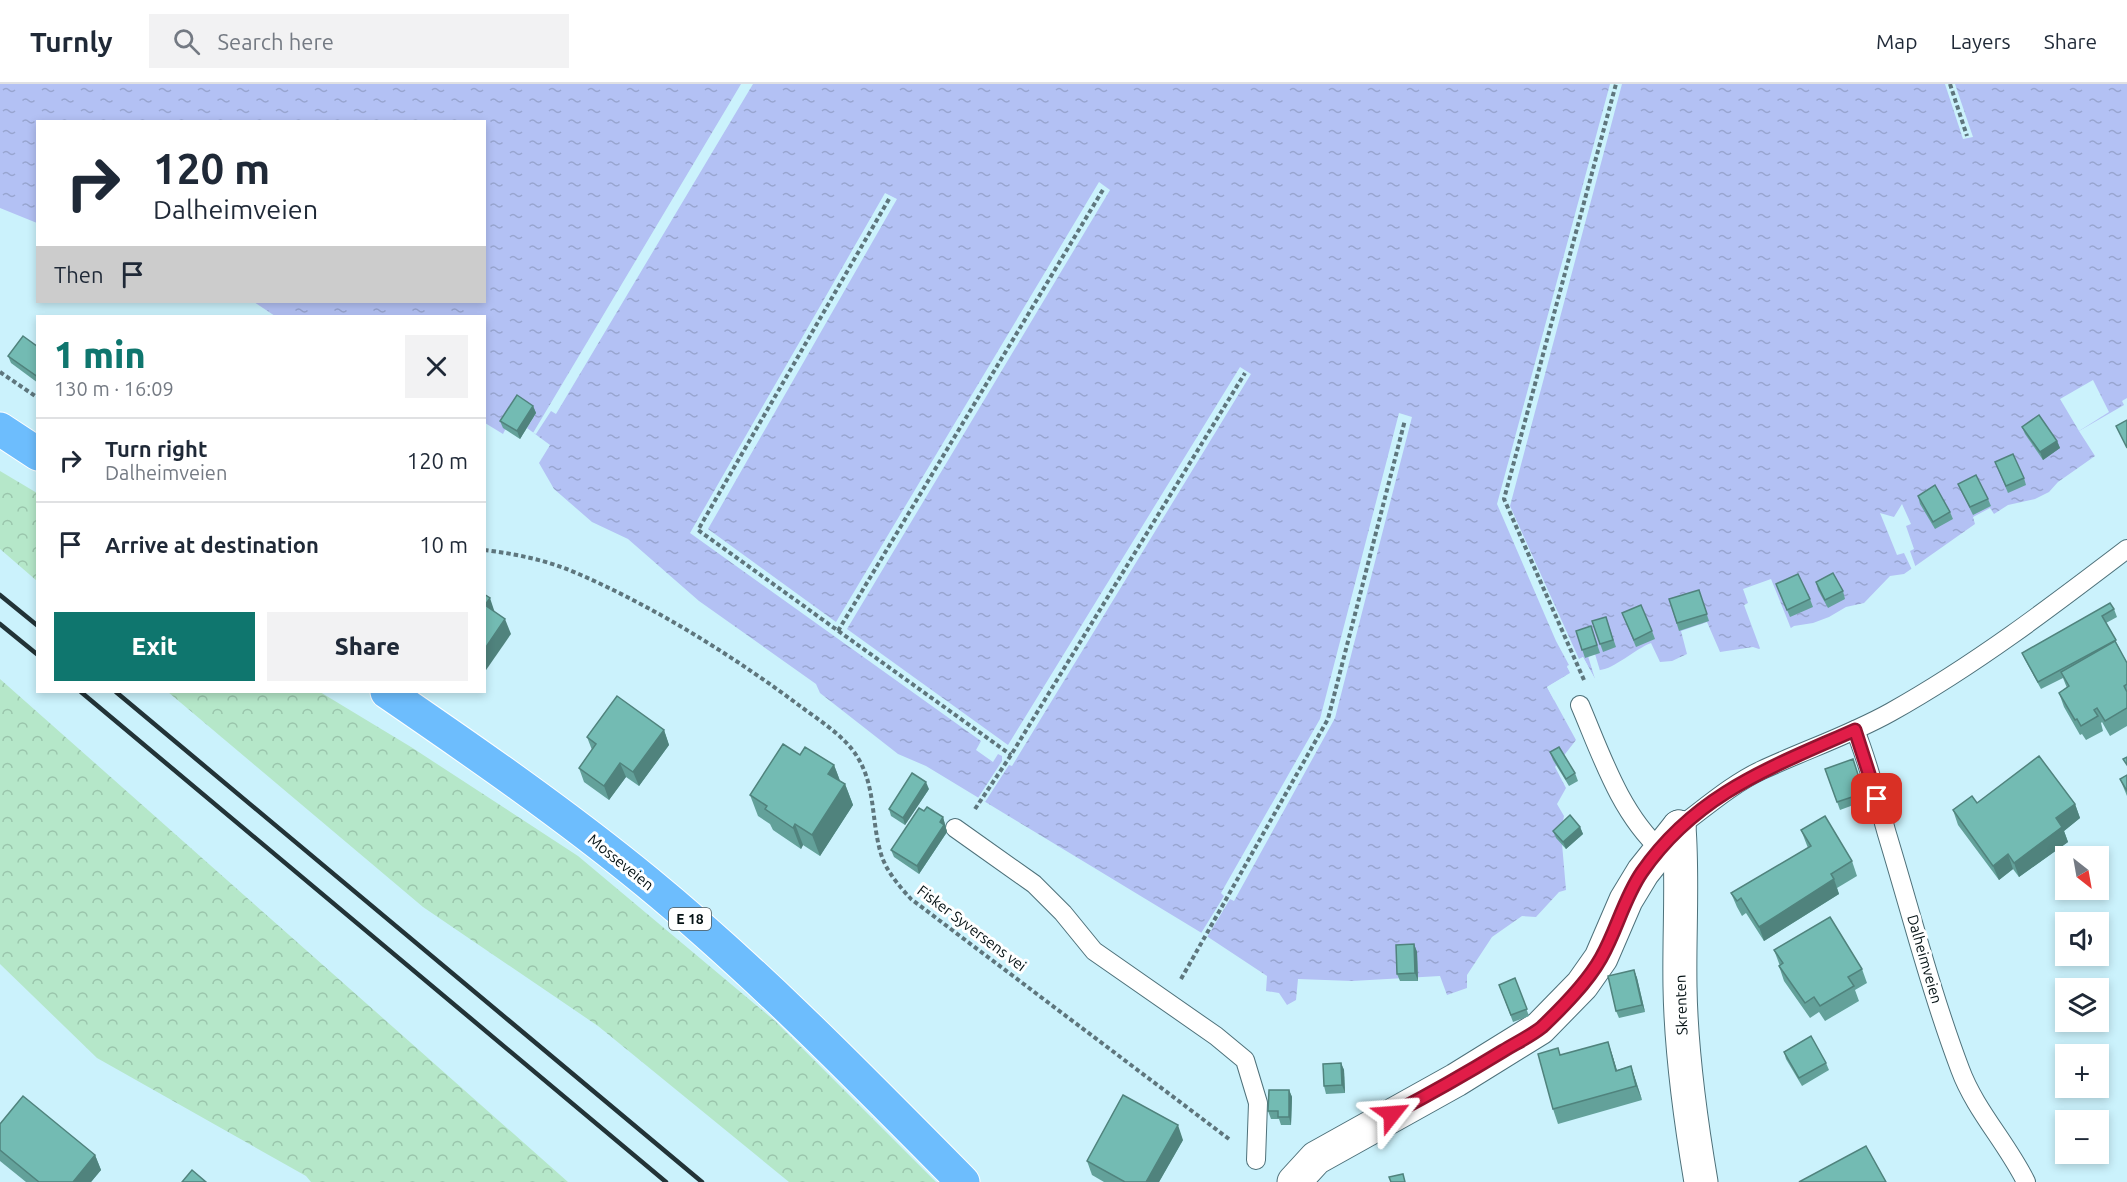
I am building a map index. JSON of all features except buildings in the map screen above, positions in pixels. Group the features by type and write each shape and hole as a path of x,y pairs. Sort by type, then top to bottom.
{"highway":[{"path":"0,429 36,453"},
{"name":"Mosseveien","path":"388,693 570,821 648,883 807,1025 963,1182"}],"street":[{"path":"1294,1182 1316,1158 1455,1080 1540,1028 1581,986 1601,958 1626,900 1642,872 1670,838"},
{"name":"Skrenten","path":"1670,838 1682,869 1679,908 1681,1029 1691,1120 1701,1182"}],"lane":[{"path":"1580,705 1632,817 1646,836 1670,838 1725,793 1760,771 1855,730 1932,689 2041,615 2127,549"},
{"name":"Dalheimveien","path":"1855,730 1872,781 1924,963 1961,1071 1975,1100 2016,1159 2025,1178"},
{"path":"957,830 1034,884 1063,913 1094,951 1245,1060 1258,1103 1256,1160"}],"path":[{"path":"1576,662 1504,499 1616,84"},
{"path":"1950,84 1967,136"},
{"path":"838,631 1104,188"},
{"path":"890,199 698,530 1011,755"},
{"path":"0,372 36,397"},
{"path":"957,830 1011,755 1245,373"},
{"path":"1168,1003 1328,719 1406,420"},
{"name":"Fisker Syversens vei","path":"486,550 528,556 581,575 722,651 835,732 857,756 867,774 872,789 880,852 901,888 911,899 1076,1021 1256,1160"}],"green space":[{"path":"0,471 36,492 36,580 0,549"},
{"path":"0,679 568,1182 311,1182 306,1176 97,1058 0,964"},
{"path":"169,693 322,693 411,747 578,856 775,1021 936,1182 789,1182 598,1026 423,907"}],"water":[{"path":"0,84 2127,84 2127,398 2122,401 2124,405 2079,431 2095,456 2058,482 2049,492 2035,499 2008,505 1994,514 1990,508 1973,517 1975,524 1904,574 1890,576 1864,603 1846,607 1813,623 1794,626 1759,649 1753,647 1720,652 1707,622 1681,631 1687,654 1672,661 1660,662 1651,643 1612,666 1600,670 1595,679 1583,657 1567,667 1571,673 1547,687 1576,740 1555,767 1566,788 1557,804 1564,816 1561,832 1566,890 1559,892 1536,917 1522,916 1492,937 1467,975 1467,988 1447,995 1440,976 1352,981 1298,979 1296,1000 1287,1005 1279,993 1266,991 1267,976 1205,935 926,766 898,754 820,693 816,684 699,601 628,539 592,522 554,489 539,463 550,445 527,428 536,413 505,430 503,434 486,424 486,315 274,315 256,303 486,303 486,120 36,120 36,223 0,208"}],"pier":[{"path":"741,84 753,84 556,414 551,411 536,434 533,433"},
{"path":"1610,84 1622,84 1510,506 1579,659 1583,657 1595,679 1588,656 1595,654 1601,674 1597,681 1593,682 1582,662 1571,667 1573,675 1551,688 1556,699 1554,700 1547,687 1570,673 1567,666 1569,665 1556,641 1497,504"},
{"path":"1945,84 1955,84 1973,137 1963,139"},
{"path":"1099,182 1110,190 847,629 1008,745 1240,367 1251,374 1012,766 1009,765 985,802 978,798 1002,761 1002,756 998,754 993,762 976,750 981,741 690,533 885,193 897,199 708,529 836,622"},
{"path":"2093,380 2109,412 2079,431 2060,399"},
{"path":"1399,413 1412,417 1335,718 1234,901 1230,899 1206,939 1200,935 1224,896 1221,893 1320,719"},
{"path":"1902,504 1911,524 1906,526 1914,549 1910,551 1916,568 1913,572 1904,553 1897,555 1880,513 1894,517"},
{"path":"1771,579 1792,631 1761,651 1744,605 1748,603 1743,589"}],"railway":[{"path":"0,595 36,624"},
{"path":"0,624 36,653"},
{"path":"82,693 666,1182"},
{"path":"117,693 702,1182"}],"route":[{"path":"1392,1114 1455,1080 1540,1028 1581,986 1601,958 1626,900 1642,872 1680,827 1725,793 1760,771 1855,730 1877,799"}]}
